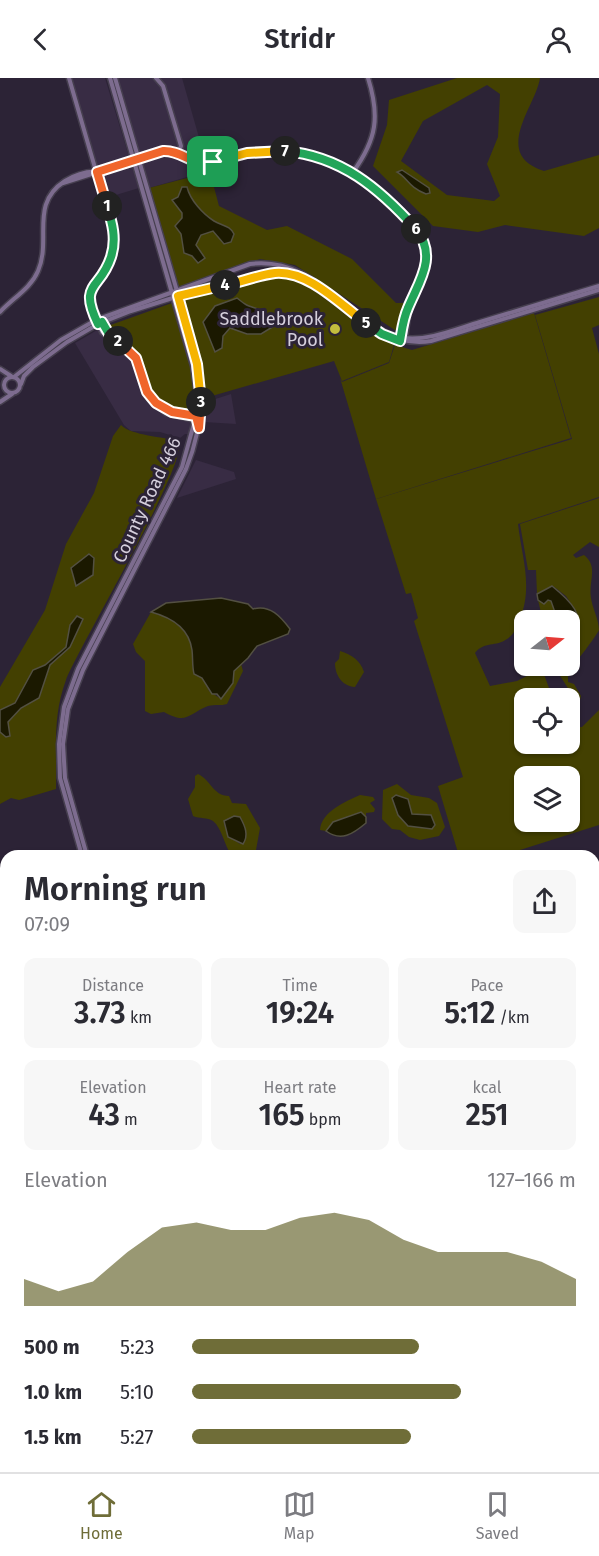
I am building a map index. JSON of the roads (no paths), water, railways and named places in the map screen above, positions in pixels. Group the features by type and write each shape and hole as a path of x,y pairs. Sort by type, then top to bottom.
{"main road":[{"path":"69,78 114,236 111,257 97,281 93,298 99,321 114,340 134,359 149,399 159,409 178,416 197,419"},
{"name":"County Road 466","path":"110,78 136,159"},
{"name":"County Road 466","path":"80,850 63,790 59,759 61,724 73,681 182,467 197,419 200,377 136,159 115,78"},
{"path":"156,78 163,86 181,146 178,154"},
{"path":"353,172 366,154 376,116 376,104 368,78"},
{"path":"0,312 26,287 38,271 42,256 44,208 49,197 63,183 163,151 203,164 247,153 282,150 318,156 353,172 380,192 415,227 423,240 427,263 408,312 402,339"},
{"path":"0,394 4,385 13,376 61,340 99,321 175,295 244,266 273,264 301,273 367,319 402,339"},
{"path":"175,295 268,274 291,274 304,279 382,334 402,339 431,341 599,288"},
{"name":"County Road 466","path":"85,850 71,806 64,764 65,726 77,683 186,469 199,428 193,366 175,295"},
{"path":"0,402 15,393 24,376 55,350 99,321"},
{"path":"0,369 13,376 21,384"},
{"path":"0,376 7,391 15,393"},
{"path":"59,759 64,764"}],"place":[{"name":"Saddlebrook Pool","path":"335,329"}]}
